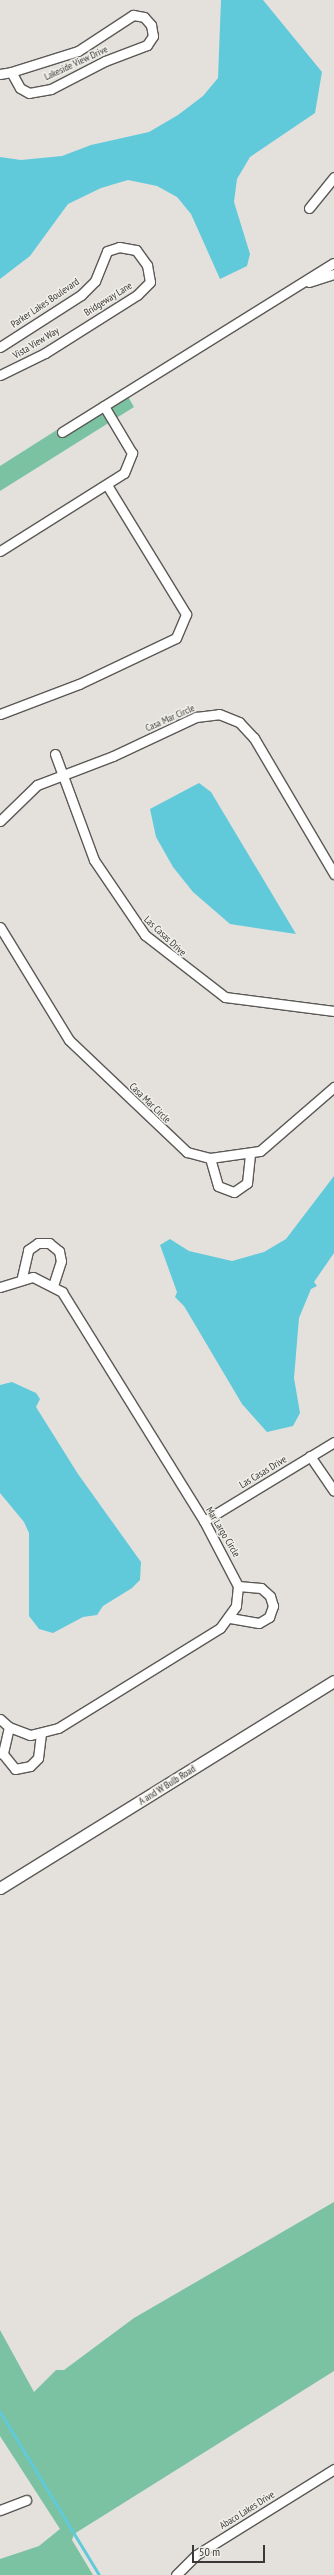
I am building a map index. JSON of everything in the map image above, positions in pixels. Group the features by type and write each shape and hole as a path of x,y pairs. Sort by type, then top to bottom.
{"street":[{"name":"Lakeside View Drive","path":"0,74 78,51 133,15 144,17 151,24 153,36 147,45 105,61 51,88 30,93 20,88 11,72"},
{"path":"309,208 334,176"},
{"name":"Bridgeway Lane","path":"81,329 137,295 150,282 147,265 136,250 119,247 107,251"},
{"name":"Parker Lakes Boulevard","path":"0,347 81,295 95,281 107,251"},
{"path":"62,432 334,263"},
{"path":"293,288 334,274"},
{"name":"Vista View Way","path":"0,375 45,353 81,329"},
{"path":"0,551 124,474 132,453 104,406"},
{"path":"0,714 79,684 176,638 186,614 107,484"},
{"name":"Casa Mar Circle","path":"0,821 29,791 62,774 113,756 196,717 228,716 239,722 254,738 334,874"},
{"name":"Las Casas Drive","path":"55,754 94,860 137,926 156,944 225,998 334,1011"},
{"name":"Casa Mar Circle","path":"0,927 69,1040 177,1144 198,1156 210,1158 250,1154 270,1145 334,1087"},
{"path":"210,1158 218,1186 234,1192 247,1183 250,1154"},
{"path":"22,1278 28,1250 38,1243 49,1243 59,1251 61,1261 53,1285"},
{"name":"Mar Largo Circle","path":"0,1287 22,1278 38,1278 53,1285 62,1292 204,1521 234,1572 238,1586 236,1606 230,1618 220,1628 72,1720 41,1734"},
{"name":"Las Casas Drive","path":"204,1521 310,1456 333,1446"},
{"path":"310,1456 334,1492"},
{"path":"230,1618 259,1623 269,1617 273,1606 270,1596 261,1588 238,1586"},
{"name":"A and W Bulb Road","path":"0,1888 334,1681"},
{"path":"0,1718 9,1727 30,1735 41,1734 38,1758 30,1766 15,1769 3,1754 9,1727"},
{"name":"Abaco Lakes Drive","path":"176,2575 196,2554 334,2469"},
{"path":"0,2510 26,2500"}],"green space":[{"path":"123,388 134,407 0,491 0,466"},
{"path":"334,2202 334,2371 74,2534 72,2540 93,2575 0,2575 0,2559 39,2546 60,2529 0,2436 0,2330 34,2392 56,2370 64,2370 134,2318"}],"water":[{"path":"221,0 263,0 322,72 315,113 250,157 237,179 234,202 250,254 247,266 220,279 191,214 177,197 157,186 128,180 101,188 68,204 30,256 0,279 0,157 21,160 62,156 91,145 149,132 178,115 203,96 218,78"},
{"path":"199,783 211,792 296,934 230,924 193,892 173,867 156,837 150,809"},
{"path":"334,1176 334,1253 314,1282 317,1286 311,1289 299,1318 294,1378 300,1413 293,1426 267,1432 242,1404 184,1306 175,1297 177,1292 160,1245 170,1239 189,1251 232,1261 264,1252 286,1239"},
{"path":"12,1382 36,1393 40,1399 36,1407 78,1474 141,1562 140,1580 132,1588 103,1606 97,1615 83,1617 53,1633 39,1629 29,1616 29,1533 24,1522 0,1493 0,1385"}],"waterway":[{"path":"0,2412 99,2575"}]}
